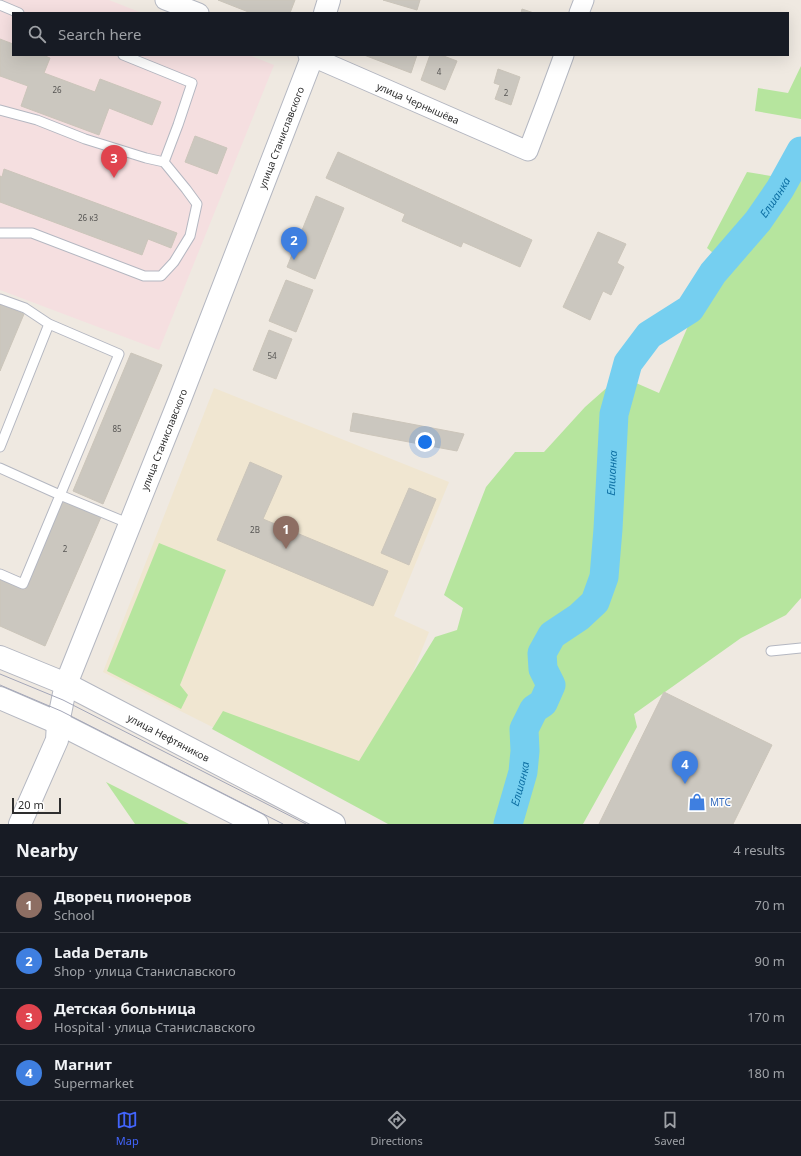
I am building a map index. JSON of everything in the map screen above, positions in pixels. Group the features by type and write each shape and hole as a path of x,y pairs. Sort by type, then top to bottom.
{"main road":[{"path":"325,12 329,0"},
{"name":"улица Станиславского","path":"20,824 57,740 58,723 66,684 183,391 311,56"},
{"name":"улица Нефтяников","path":"0,657 66,684 334,824"},
{"path":"0,698 58,723 258,824"}],"street":[{"path":"165,0 196,12"},
{"path":"579,12 584,0"},
{"name":"улица Чернышёва","path":"311,56 528,151 564,56"}],"lane":[{"path":"0,5 17,12"},
{"path":"125,56 192,83 164,162"},
{"path":"0,110 37,120 85,139 164,162 197,204 190,236 174,262 161,276 144,276 32,233 0,233"},
{"path":"0,299 25,308 49,324 119,354 23,584 0,574"},
{"path":"0,447 49,324"},
{"path":"0,468 130,524"},
{"path":"771,651 801,648"}],"shaded area":[{"path":"0,0 109,0 139,12 12,12 12,56 252,56 274,65 159,350 0,290"},
{"path":"214,388 449,482 394,616 429,632 361,802 103,672"}],"green space":[{"path":"801,66 801,119 755,111 758,88 788,93"},
{"path":"747,172 801,181 801,598 786,615 741,638 634,714 637,727 583,824 388,824 212,729 223,711 359,761 435,637 457,630 463,608 444,595 486,487 515,452 544,452 585,407 620,376 659,393 718,257 707,248"},
{"path":"159,543 226,570 180,685 188,695 181,709 107,671"},
{"path":"106,782 189,824 135,824"}],"building":[{"path":"218,0 295,0 290,12 248,12"},
{"path":"383,0 420,0 417,10"},
{"path":"522,9 531,12 521,12"},
{"path":"0,39 12,44 12,56 45,56 50,58 44,73 95,92 100,79 161,102 152,125 109,108 99,135 21,106 28,86 0,76"},
{"path":"367,56 417,56 411,73"},
{"path":"430,56 444,56 457,61 445,90 421,80"},
{"path":"498,69 520,77 511,105 495,99 500,85 494,83"},
{"path":"195,136 227,148 217,174 185,162"},
{"path":"338,152 532,240 520,267 463,242 461,247 402,221 405,214 326,178"},
{"path":"4,169 177,233 171,248 148,239 142,255 0,202 0,176 2,177"},
{"path":"316,196 344,208 315,279 287,267"},
{"path":"598,232 626,244 617,263 624,267 611,295 603,291 590,320 563,307"},
{"path":"286,280 313,290 296,332 269,321"},
{"path":"0,304 24,314 0,371"},
{"path":"269,330 292,339 276,379 253,370"},
{"path":"131,353 162,365 103,504 73,491"},
{"path":"353,413 464,434 457,451 350,431"},
{"path":"250,462 282,476 263,519 388,571 373,606 217,540"},
{"path":"409,488 436,499 409,565 381,553"},
{"path":"63,501 101,517 45,646 0,626 0,579 25,590"},
{"path":"664,692 772,745 733,824 599,824"}],"waterway":[{"name":"Елшанка","path":"508,824 523,772 525,751 524,729 534,709 543,703 551,685 543,669 542,653 552,635 579,617 595,602 604,577 614,414 628,363 649,335 690,309 713,273 758,221 780,189 801,151"}],"tram line":[{"path":"0,674 63,700 306,824"},
{"path":"0,685 61,711 283,824"}],"place":[{"name":"Детская больница","path":"114,178"},
{"name":"Lada Dеталь","path":"294,260"},
{"name":"Дворец пионеров","path":"286,549"},
{"name":"Магнит","path":"685,784"},
{"name":"МТС","path":"697,802"}]}
